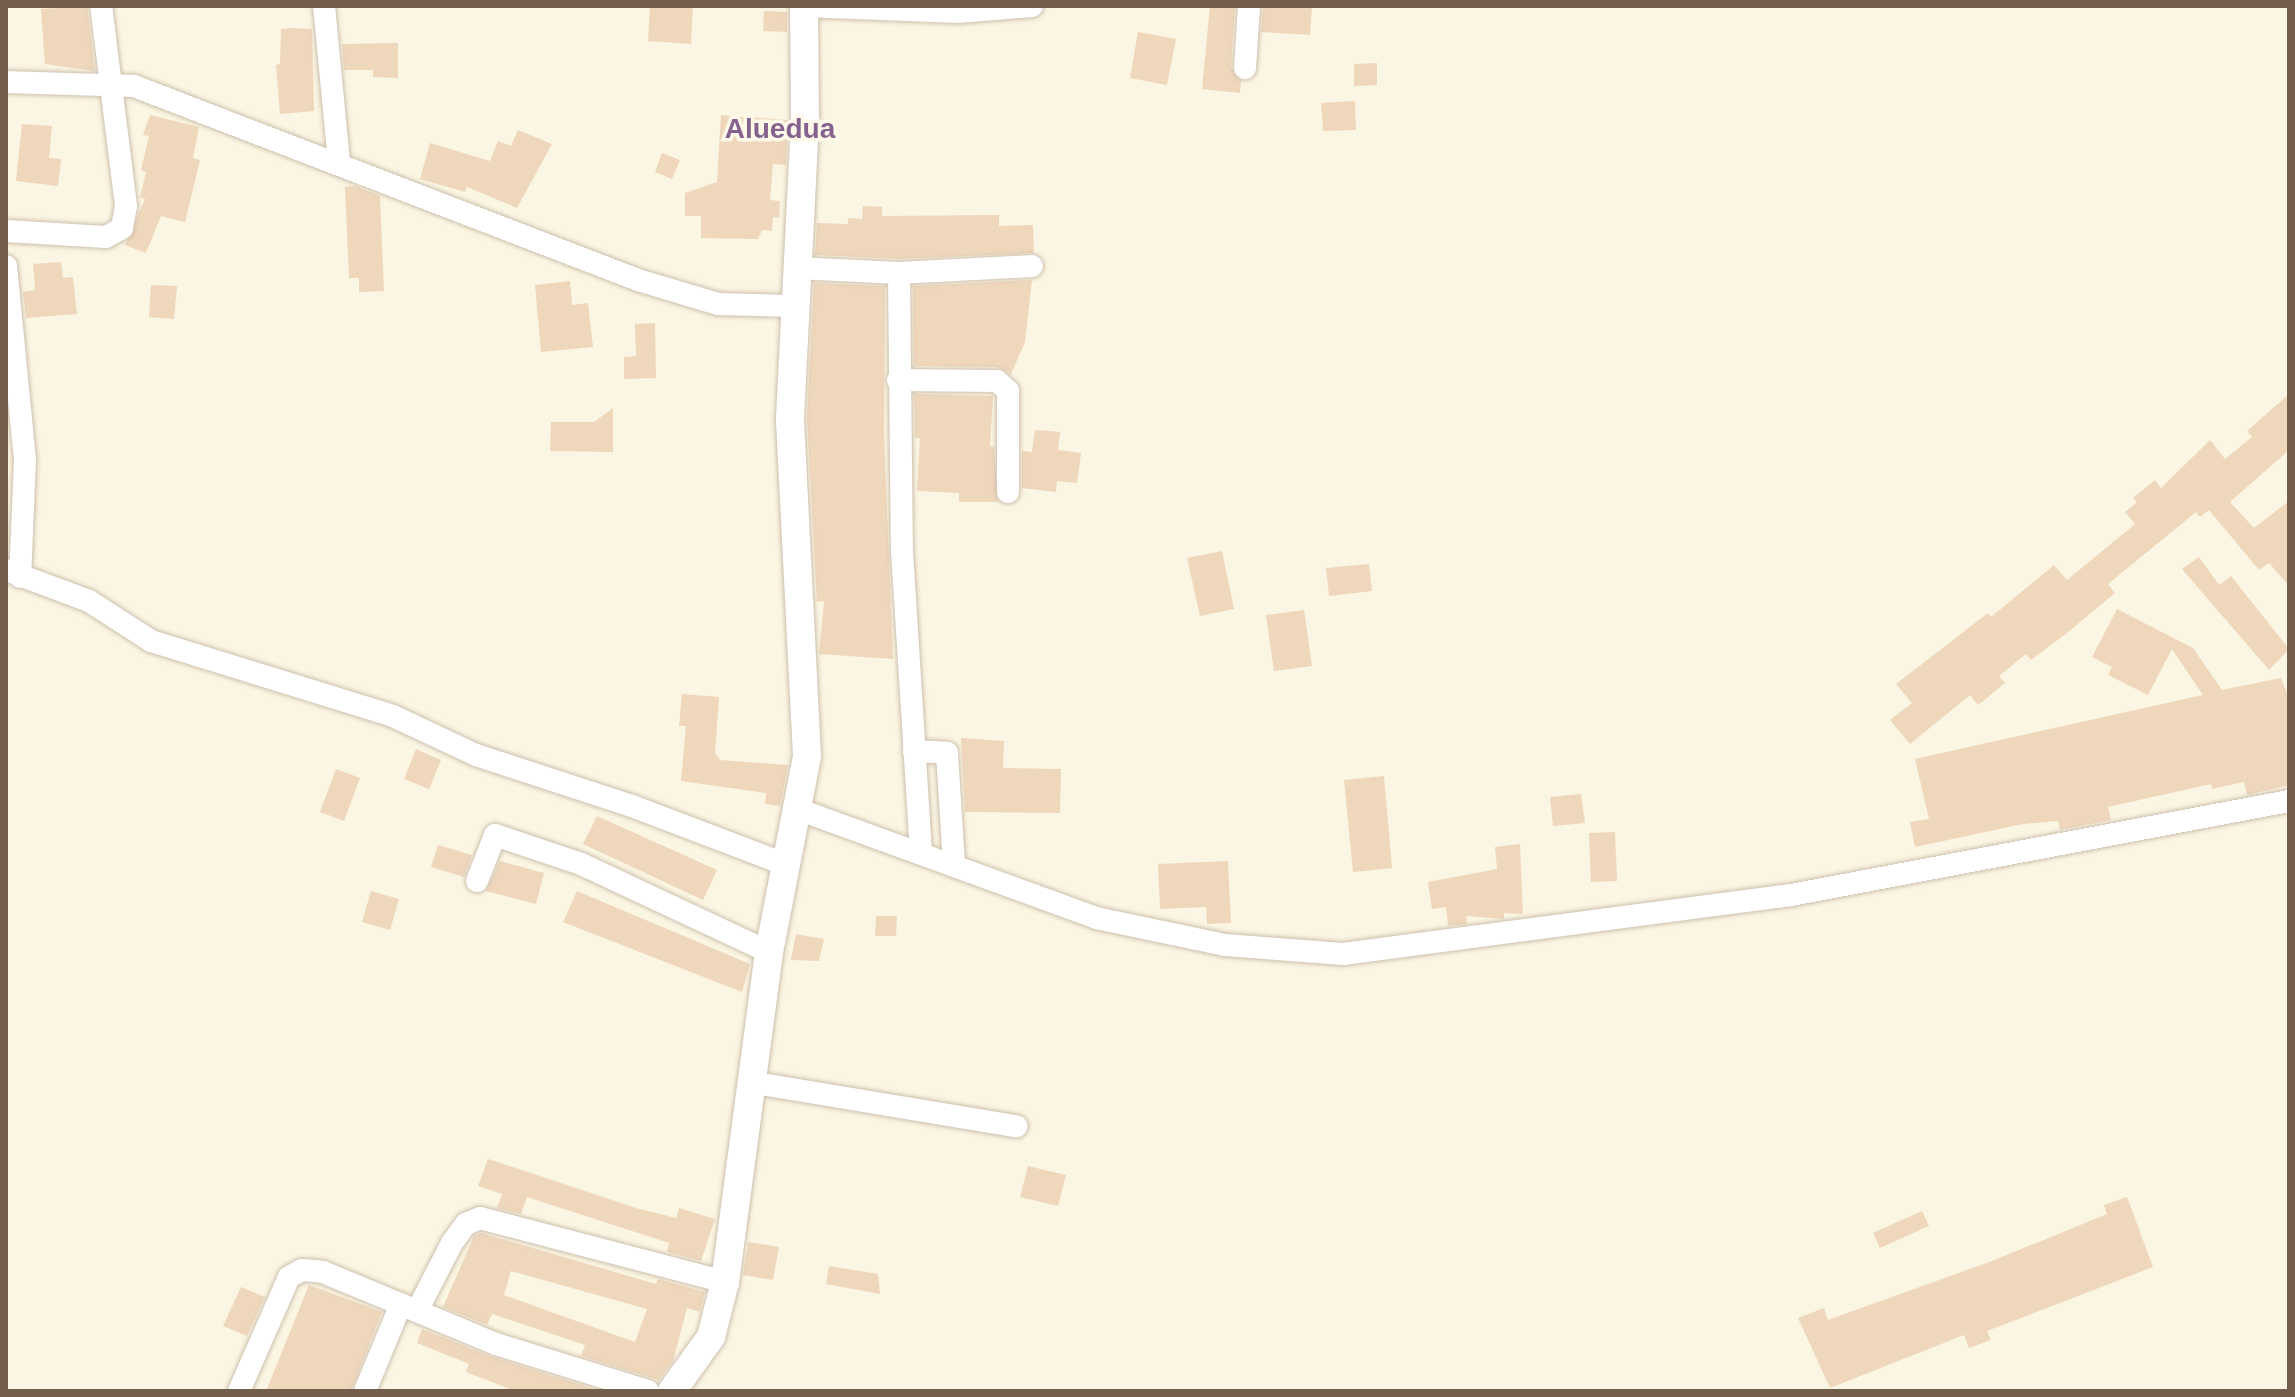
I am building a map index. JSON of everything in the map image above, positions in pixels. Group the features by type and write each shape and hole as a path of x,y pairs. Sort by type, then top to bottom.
{"street":[{"path":"6,231 106,237 122,228 126,206 101,6"},
{"path":"324,6 339,162"},
{"path":"672,1391 711,1337 725,1282 755,1083 769,952 800,810 807,756 792,497 793,306 805,119 804,6 958,12 1032,6"},
{"path":"1245,68 1249,6"},
{"path":"6,82 134,86 339,162 638,280 718,304 793,306"},
{"path":"6,266 25,460 13,573 89,601 151,641 393,716 476,755 787,865"},
{"path":"796,268 899,273 1032,266"},
{"path":"899,273 898,380 921,850"},
{"path":"898,380 997,381 1008,391 1008,492"},
{"path":"914,751 947,753 954,863"},
{"path":"800,810 921,850 1096,918 1225,945 1343,954 1791,895 2289,801"},
{"path":"477,881 495,835 581,864 769,952"},
{"path":"755,1083 1016,1126"},
{"path":"365,1391 409,1308 452,1243 466,1224 480,1218 725,1282"},
{"path":"239,1391 289,1277 302,1270 323,1272 496,1344 648,1391"}],"building":[{"path":"87,6 95,71 45,64 41,9"},
{"path":"650,6 693,6 691,44 648,41"},
{"path":"1210,6 1235,6 1231,67 1241,81 1240,93 1202,89"},
{"path":"1263,6 1312,6 1310,35 1261,32"},
{"path":"764,11 787,12 787,32 763,31"},
{"path":"281,29 312,29 314,111 280,114 276,65 280,64"},
{"path":"1138,32 1176,39 1167,85 1130,78"},
{"path":"398,43 398,78 373,77 373,70 344,70 342,44"},
{"path":"1377,63 1377,85 1354,86 1354,64"},
{"path":"1355,101 1356,130 1323,131 1321,103"},
{"path":"150,115 199,127 193,158 200,160 185,222 161,216 146,253 125,245 145,199 140,197 146,172 141,170 149,136 143,135"},
{"path":"721,115 788,120 786,165 773,164 770,200 780,201 779,218 773,217 772,231 762,230 758,239 701,238 701,216 685,216 685,193 717,182"},
{"path":"22,124 52,126 49,158 61,159 58,186 16,181"},
{"path":"518,130 552,144 517,208 467,187 465,192 420,179 430,143 490,161 498,141 511,146"},
{"path":"662,153 680,160 672,179 655,172"},
{"path":"355,186 380,196 384,291 359,292 359,278 349,278 345,187"},
{"path":"863,206 882,207 882,216 999,215 999,226 1033,225 1034,253 899,259 815,255 817,223 848,224 848,218 862,219"},
{"path":"61,262 63,278 73,277 77,314 26,318 23,292 35,290 33,264"},
{"path":"1032,280 1025,342 1011,374 997,367 914,366 913,286"},
{"path":"570,281 572,305 588,303 593,347 541,352 535,285"},
{"path":"814,283 885,286 884,436 893,659 819,654 824,601 817,602 807,418"},
{"path":"151,285 177,286 174,319 149,317"},
{"path":"655,323 656,378 624,379 624,357 636,356 635,324"},
{"path":"914,394 993,396 990,446 994,447 998,502 959,502 959,493 917,491 920,438 915,438"},
{"path":"2289,394 2289,450 2230,502 2254,528 2289,501 2289,586 2269,563 2259,570 2209,510 2200,517 2196,512 2108,584 2115,593 2067,633 2031,660 2026,654 1999,676 2005,683 1978,705 1970,695 1910,744 1890,720 1912,703 1896,684 1988,613 1991,617 2054,565 2067,580 2135,524 2125,512 2137,502 2133,498 2155,480 2161,488 2210,440 2225,459 2252,437 2247,431"},
{"path":"613,408 613,452 550,451 551,422 594,422"},
{"path":"1035,430 1060,432 1058,450 1081,453 1077,483 1057,481 1056,492 1022,488 1022,451 1032,452"},
{"path":"1222,551 1234,609 1200,616 1187,558"},
{"path":"2199,557 2219,585 2231,576 2289,649 2269,670 2182,569"},
{"path":"1369,564 1372,591 1329,596 1326,568"},
{"path":"2117,609 2193,648 2222,690 2281,678 2289,698 2289,785 2247,795 2244,782 2212,789 2211,784 2108,807 2111,820 2060,830 2058,821 2023,824 1915,847 1910,822 1929,819 1915,759 2203,695 2172,649 2148,695 2108,675 2112,667 2092,657"},
{"path":"1304,610 1312,666 1274,671 1266,615"},
{"path":"682,694 719,697 715,753 720,760 788,765 780,806 765,804 766,793 681,781 686,726 679,726"},
{"path":"961,738 1004,741 1003,768 1061,769 1060,813 965,812"},
{"path":"416,749 441,760 429,789 404,779"},
{"path":"336,769 360,778 344,821 320,812"},
{"path":"1384,776 1392,868 1353,872 1344,780"},
{"path":"1581,794 1585,823 1553,826 1550,797"},
{"path":"597,816 717,870 703,900 583,844"},
{"path":"1615,832 1617,881 1591,882 1589,833"},
{"path":"1520,844 1523,914 1504,913 1504,919 1466,916 1467,924 1448,926 1446,907 1432,909 1428,882 1497,869 1495,847"},
{"path":"438,845 472,855 464,877 431,867"},
{"path":"500,861 544,873 536,904 486,891"},
{"path":"1228,861 1231,923 1207,924 1206,907 1160,909 1158,864"},
{"path":"371,891 399,899 390,930 362,922"},
{"path":"577,891 750,964 742,992 563,922"},
{"path":"876,916 897,916 896,936 875,936"},
{"path":"796,934 824,939 819,961 791,960"},
{"path":"488,1159 636,1208 676,1218 679,1208 715,1219 701,1261 667,1252 669,1243 527,1197 521,1214 497,1208 502,1194 478,1186"},
{"path":"1028,1166 1066,1175 1058,1206 1020,1197"},
{"path":"2127,1197 2153,1267 1987,1331 1991,1340 1969,1348 1964,1335 1830,1388 1798,1318 1824,1308 1828,1320 1992,1261 2107,1214 2104,1205"},
{"path":"1922,1211 1929,1226 1880,1248 1873,1233"},
{"path":"481,1233 656,1284 658,1279 705,1292 700,1312 687,1308 673,1361 659,1380 581,1356 585,1345 492,1314 487,1325 443,1307 474,1236","holes":["511,1271 647,1309 635,1342 504,1295"]},
{"path":"748,1242 779,1247 773,1280 743,1275"},
{"path":"829,1266 878,1274 880,1294 826,1284"},
{"path":"309,1285 382,1312 351,1391 266,1391"},
{"path":"241,1287 265,1297 247,1336 223,1326"},
{"path":"422,1329 492,1357 601,1391 515,1391 466,1372 469,1364 417,1343"}],"district":[{"name":"Aluedua","path":"780,129"}]}
